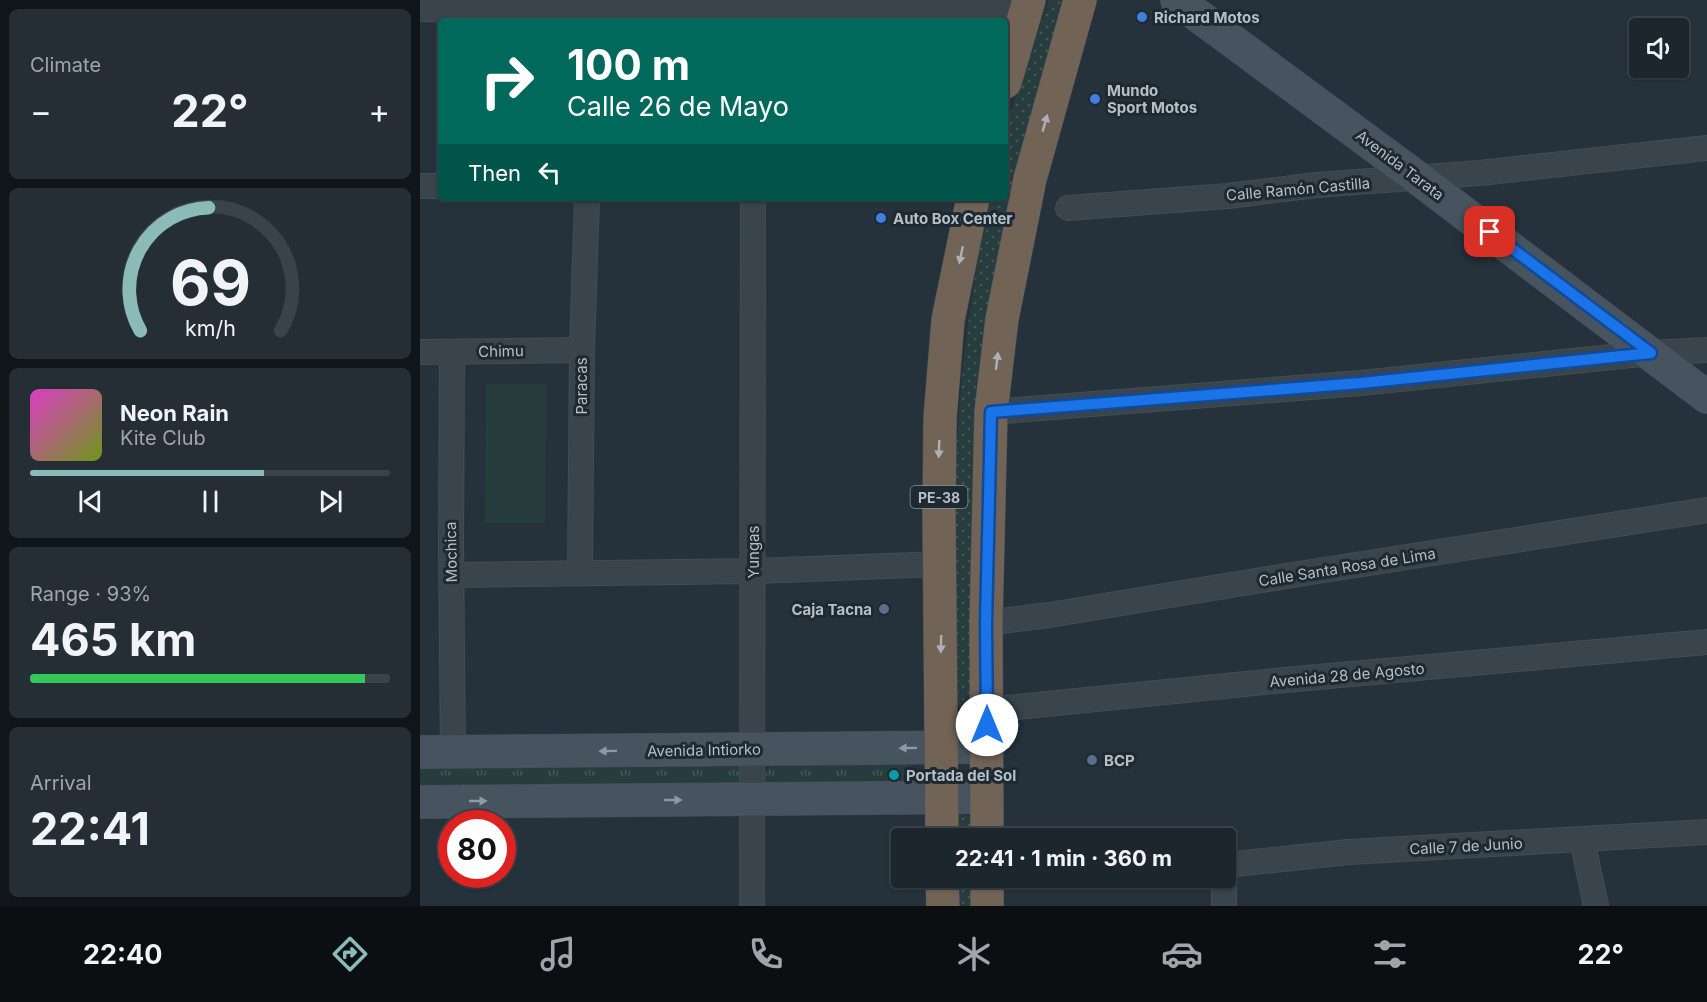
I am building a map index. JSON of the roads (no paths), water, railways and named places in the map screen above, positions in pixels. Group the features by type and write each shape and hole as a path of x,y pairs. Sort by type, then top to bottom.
{"highway":[{"name":"PE-38","path":"987,828 986,623 991,412 1002,319 1030,179 1080,0"},
{"path":"1008,72 1028,4"},
{"name":"PE-38","path":"942,828 939,467 943,369 948,320 972,201"},
{"path":"942,888 943,906"},
{"path":"987,888 987,906"}],"street":[{"path":"421,0 420,9 594,11 1028,4"},
{"name":"Avenida Tarata","path":"1177,0 1419,179 1707,397"},
{"name":"Calle Ramón Castilla","path":"1068,208 1228,196 1316,185 1419,179 1707,148"},
{"path":"420,186 438,186"},
{"name":"Paracas","path":"580,573 582,350 587,201"},
{"name":"Yungas","path":"752,906 753,201"},
{"name":"Chimu","path":"420,352 582,350"},
{"path":"991,412 1361,383 1651,353 1707,350"},
{"name":"Mochica","path":"452,352 453,752"},
{"name":"Calle Santa Rosa de Lima","path":"986,623 1049,615 1707,510"},
{"path":"452,575 753,571 941,564"},
{"name":"Avenida 28 de Agosto","path":"987,710 1707,642"},
{"name":"Avenida Intiorko","path":"420,752 987,747"},
{"path":"420,802 987,797"},
{"name":"Calle 7 de Junio","path":"1236,865 1348,852 1707,832"},
{"path":"1582,840 1596,906"},
{"path":"1224,888 1224,906"}],"place":[{"name":"Richard Motos","path":"1142,17"},
{"name":"Mundo Sport Motos","path":"1095,99"},
{"name":"Auto Box Center","path":"881,218"},
{"name":"Caja Tacna","path":"884,609"},
{"name":"BCP","path":"1092,760"},
{"name":"Portada del Sol","path":"894,775"}]}
